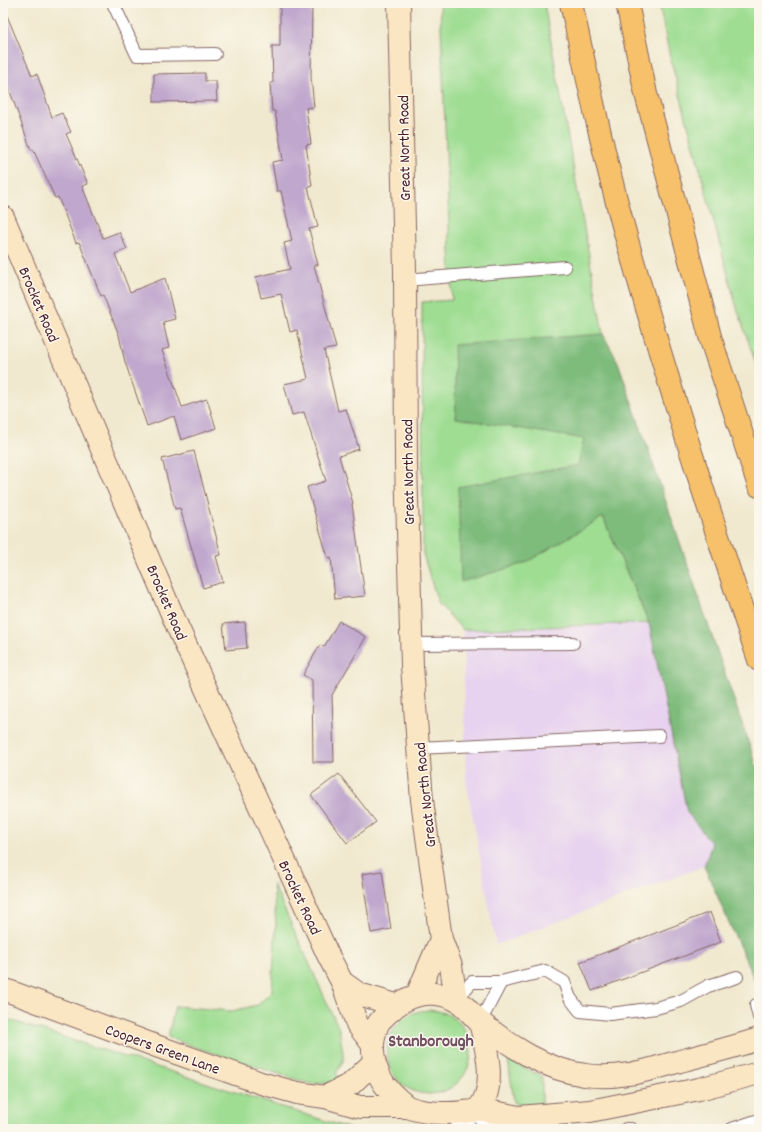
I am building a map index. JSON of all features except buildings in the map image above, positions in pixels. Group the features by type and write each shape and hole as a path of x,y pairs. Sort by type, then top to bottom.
{"highway":[{"path":"571,3 599,132 629,246 711,513 759,660"},
{"path":"627,3 646,94 709,333 759,486"}],"main road":[{"name":"Great North Road","path":"400,3 405,280 406,463 412,644 422,800 441,939 451,966 456,999"},
{"name":"Brocket Road","path":"3,217 178,628 321,940 342,982 357,1024 373,1054"},
{"path":"416,995 441,939"},
{"name":"Brocket Road","path":"342,982 359,994 396,1005"},
{"name":"Coopers Green Lane","path":"3,989 261,1083 297,1093 325,1097 360,1107 408,1107"},
{"path":"325,1097 351,1084 373,1054 379,1022 396,1005 416,995 429,992 456,999 480,1022 511,1045 547,1064 585,1075 603,1077 632,1075 759,1039"},
{"path":"470,1115 483,1100 488,1079 488,1054 480,1022"},
{"path":"373,1054 381,1081 393,1095 408,1107 435,1112 470,1115 519,1117 590,1111 699,1089 759,1073"}],"street":[{"path":"470,1115 500,1129"}],"lane":[{"path":"113,3 137,55 215,54"},
{"path":"405,280 565,266"},
{"path":"412,644 573,642"},
{"path":"418,748 659,736"},
{"path":"456,999 472,982 501,982 546,971 564,982 570,998 580,1011 610,1014 656,1008 681,1001 708,986 737,977"},
{"path":"480,1022 501,982"},
{"path":"732,1129 759,1120"},
{"path":"626,1129 631,1129"}],"shaded area":[{"path":"649,623 687,812 712,844 704,866 496,945 466,780 463,630"}],"green space":[{"path":"440,3 544,3 603,334 591,490 649,623 463,630 438,603 423,554 422,302 452,300"},
{"path":"659,3 759,3 759,373 736,305 669,53"},
{"path":"603,334 618,362 759,773 759,990 704,866 712,844 687,812 649,623 603,517 525,563 461,582 458,487 578,465 584,439 456,418 454,345"},
{"path":"273,884 339,1029 344,1059 336,1074 341,1079 330,1083 311,1084 200,1049 168,1037 175,1006 232,1011 258,1005 272,991 276,925"},
{"path":"429,1010 445,1013 459,1022 468,1036 471,1052 468,1068 459,1082 445,1091 429,1094 413,1091 399,1082 390,1068 387,1052 390,1036 399,1022 413,1013"},
{"path":"3,1018 351,1129 3,1129"},
{"path":"508,1060 542,1076 542,1104 519,1105 514,1102"}],"district":[{"name":"Stanborough","path":"431,1040"}]}
